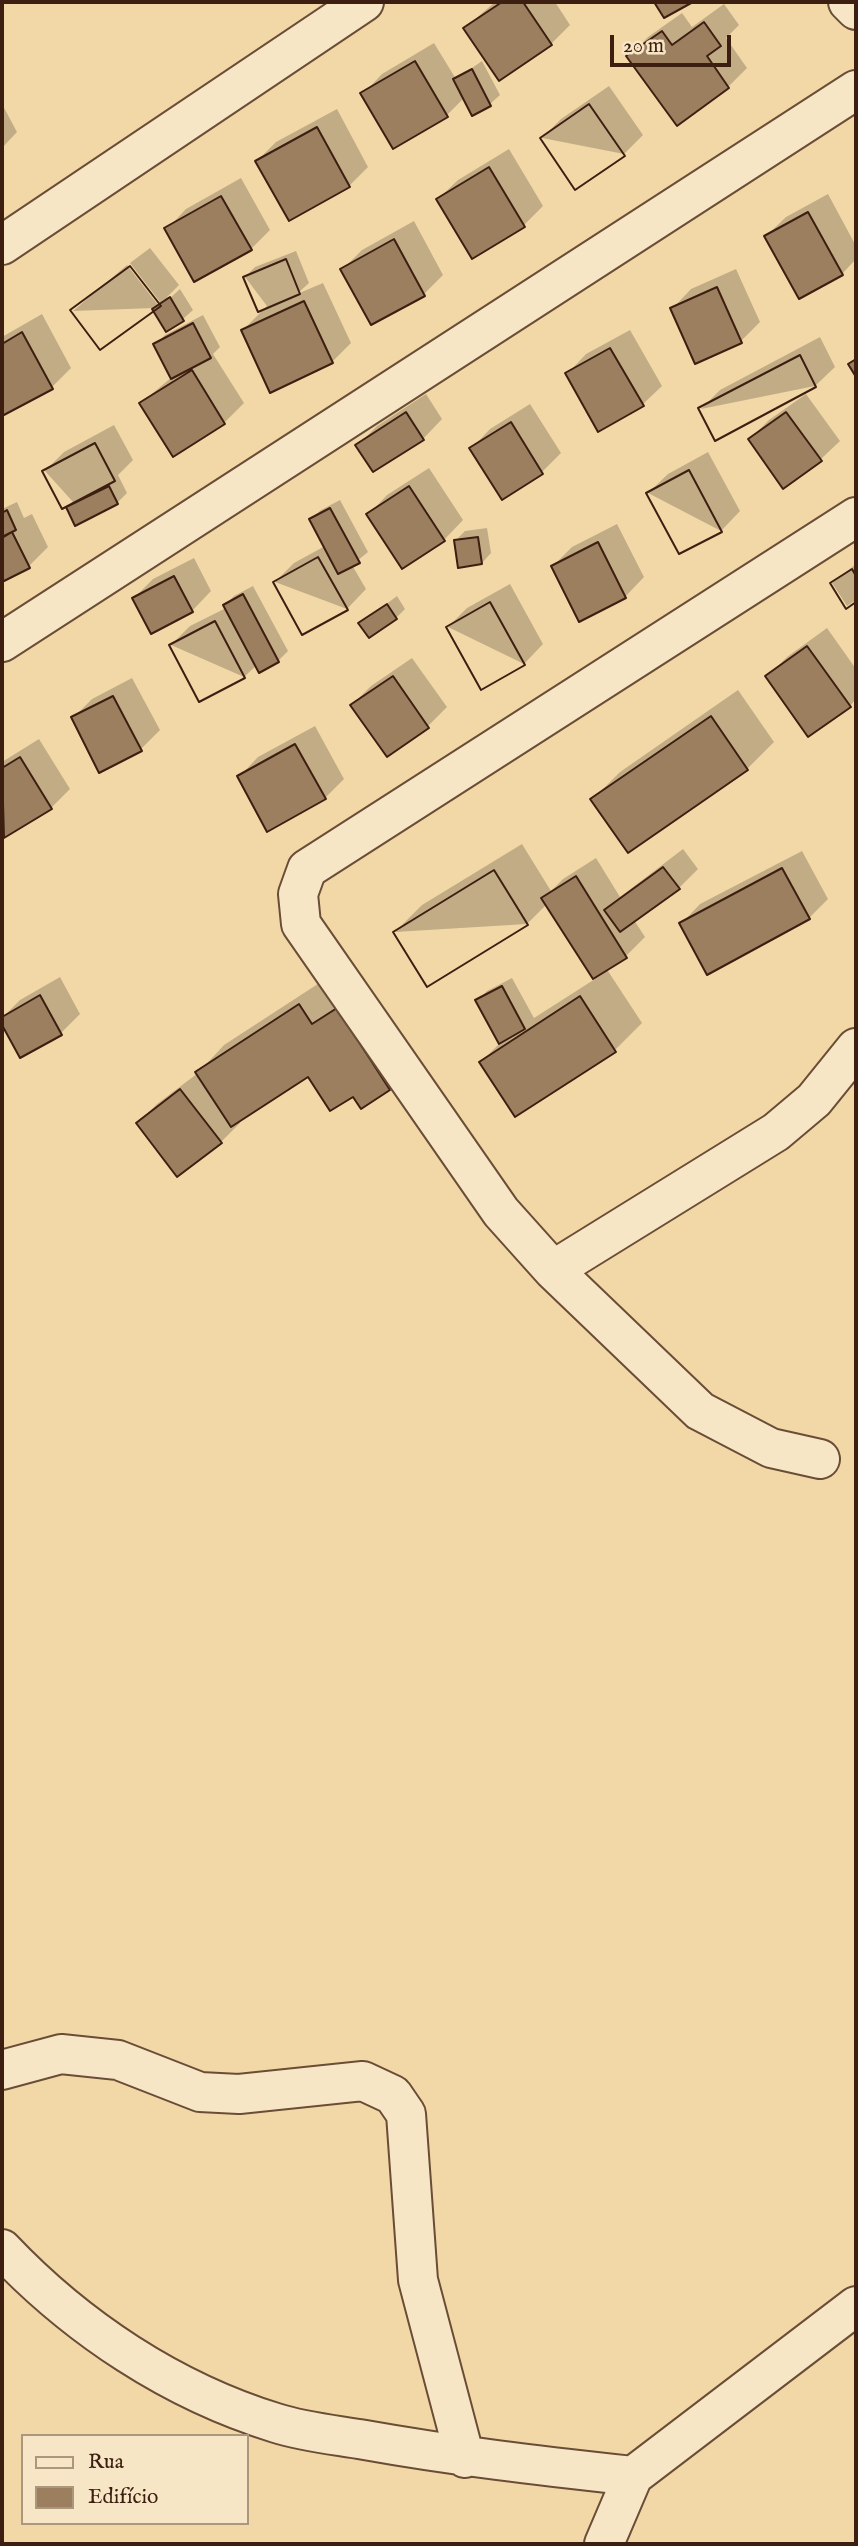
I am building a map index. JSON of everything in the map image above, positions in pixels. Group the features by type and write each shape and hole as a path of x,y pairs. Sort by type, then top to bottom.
{"street":[{"path":"2,245 364,2"},
{"path":"848,2 856,10"},
{"path":"2,642 856,90"},
{"path":"820,1459 771,1448 700,1411 553,1269 501,1212 302,924 298,894 307,869 856,517"},
{"path":"553,1269 776,1132 814,1100 856,1048"},
{"path":"2,2070 61,2054 118,2060 200,2092 239,2094 363,2081 393,2095 406,2114 418,2280 465,2458"},
{"path":"2,2249 40,2290 109,2342 214,2401 279,2424 465,2458 633,2476"},
{"path":"604,2544 633,2476 856,2306"}],"building":[{"path":"502,2 523,2 552,45 499,81 463,28"},
{"path":"654,2 693,2 664,18"},
{"path":"704,22 721,46 707,56 729,88 677,126 626,56 662,31 672,45"},
{"path":"415,61 448,117 393,149 360,93"},
{"path":"472,69 491,106 472,116 453,79"},
{"path":"589,104 625,156 575,190 540,138"},
{"path":"589,104 625,156 575,190 540,138"},
{"path":"317,127 350,187 289,221 255,161"},
{"path":"489,167 525,227 472,259 436,199"},
{"path":"221,196 252,250 194,282 164,228"},
{"path":"808,212 843,275 799,299 764,236"},
{"path":"394,239 425,296 371,325 340,269"},
{"path":"286,259 300,294 258,312 243,277"},
{"path":"286,259 300,294 258,312 243,277"},
{"path":"130,266 161,306 100,350 70,310"},
{"path":"130,266 161,306 100,350 70,310"},
{"path":"717,287 742,343 695,364 670,308"},
{"path":"170,297 184,321 166,332 152,309"},
{"path":"304,301 333,363 270,393 241,330"},
{"path":"193,323 211,358 171,379 153,344"},
{"path":"22,332 53,389 2,416 2,344"},
{"path":"610,348 644,406 598,432 565,373"},
{"path":"800,355 816,387 715,441 698,408"},
{"path":"800,355 816,387 715,441 698,408"},
{"path":"856,359 856,377 848,364"},
{"path":"192,370 225,424 173,457 139,403"},
{"path":"406,412 424,440 373,472 355,445"},
{"path":"786,412 822,461 783,489 748,439"},
{"path":"511,422 543,474 502,500 469,448"},
{"path":"95,443 115,481 62,509 42,471"},
{"path":"95,443 115,481 62,509 42,471"},
{"path":"689,470 722,532 679,554 646,493"},
{"path":"689,470 722,532 679,554 646,493"},
{"path":"109,486 118,504 75,526 66,507"},
{"path":"409,486 445,541 402,569 366,514"},
{"path":"330,508 360,563 338,574 309,519"},
{"path":"7,510 16,530 2,537 2,513"},
{"path":"12,532 30,568 2,582 2,538"},
{"path":"478,537 482,564 458,568 454,540"},
{"path":"598,542 626,598 579,622 551,566"},
{"path":"318,557 348,610 302,635 273,582"},
{"path":"318,557 348,610 302,635 273,582"},
{"path":"852,569 856,576 856,602 846,609 830,583"},
{"path":"852,569 856,576 856,602 846,609 830,583"},
{"path":"174,576 193,612 151,634 132,598"},
{"path":"243,594 279,662 259,673 223,605"},
{"path":"490,602 525,665 481,690 446,627"},
{"path":"490,602 525,665 481,690 446,627"},
{"path":"387,604 397,619 369,638 358,623"},
{"path":"215,621 245,678 199,702 169,645"},
{"path":"215,621 245,678 199,702 169,645"},
{"path":"807,646 851,707 808,737 765,676"},
{"path":"393,676 429,728 387,757 350,705"},
{"path":"113,696 142,751 99,773 71,717"},
{"path":"711,716 748,770 628,853 590,799"},
{"path":"295,744 326,799 267,832 237,776"},
{"path":"20,757 52,809 4,838 2,768"},
{"path":"663,867 680,889 620,932 604,910"},
{"path":"782,868 810,919 707,975 679,923"},
{"path":"494,870 528,925 427,987 393,932"},
{"path":"494,870 528,925 427,987 393,932"},
{"path":"576,876 627,958 593,979 541,898"},
{"path":"502,986 525,1029 499,1044 475,1000"},
{"path":"40,995 62,1035 20,1058 2,1025 2,1017"},
{"path":"580,996 616,1052 515,1117 479,1062"},
{"path":"299,1004 312,1024 337,1008 390,1090 361,1109 353,1097 330,1111 308,1077 231,1127 195,1072"},
{"path":"180,1089 222,1143 177,1177 136,1123"}]}
